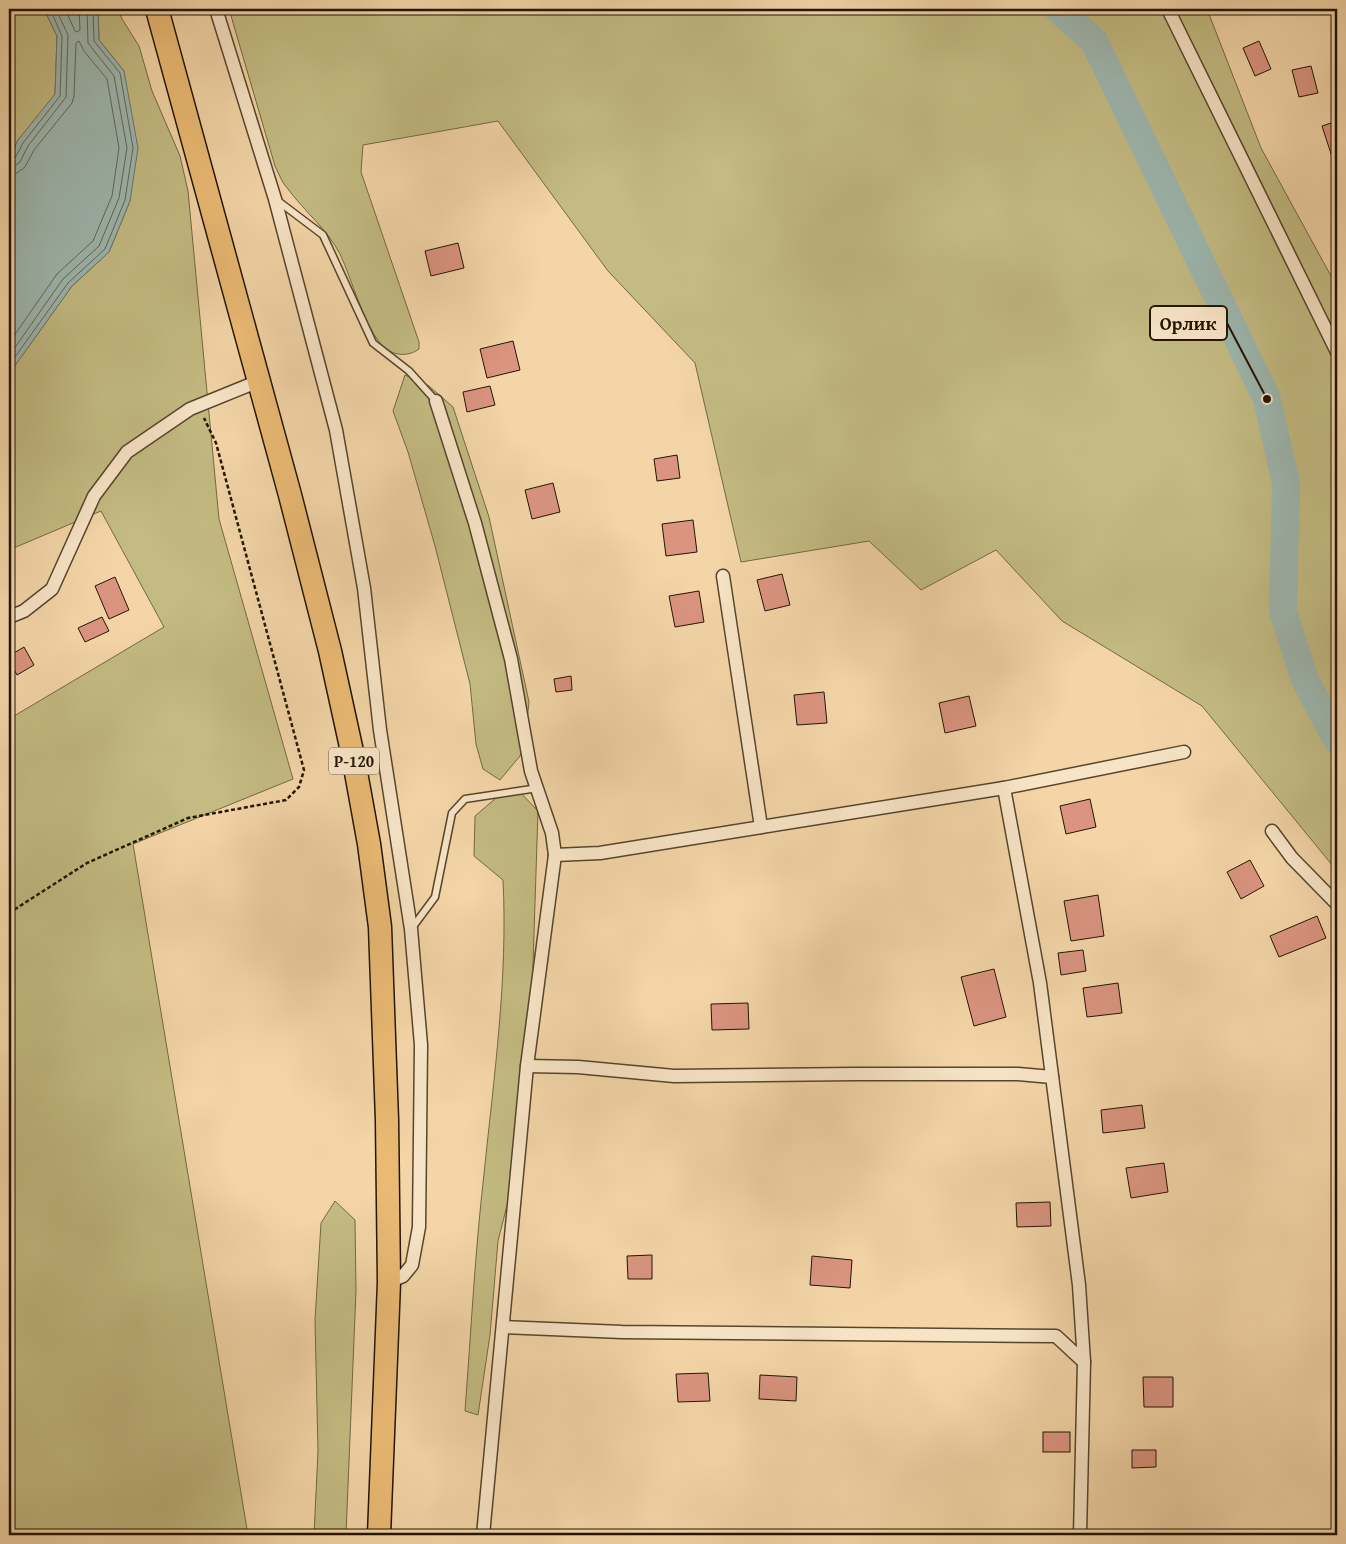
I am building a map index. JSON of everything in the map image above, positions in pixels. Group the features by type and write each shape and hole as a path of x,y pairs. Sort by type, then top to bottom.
{"highway":[{"name":"Р-120","path":"157,9 290,495 330,651 353,756 368,844 380,927 384,1019 389,1282 379,1535"}],"street":[{"path":"216,9 275,199 336,430 364,588 380,730 412,929 421,1046 420,1227 412,1265 403,1276 389,1282"},
{"path":"1168,9 1337,352"},
{"path":"9,617 24,611 52,588 94,496 127,452 190,409 259,381"},
{"path":"436,401 475,523 511,659 531,771 552,833 555,854 527,1066 483,1535"},
{"path":"723,576 761,827"},
{"path":"555,854 600,853 1004,788 1184,752"},
{"path":"1004,788 1040,983 1078,1285 1084,1362 1080,1535"},
{"path":"1272,830 1292,858 1337,904"},
{"path":"527,1066 578,1067 674,1076 1018,1074 1052,1077"},
{"path":"503,1327 622,1332 1056,1336 1084,1362"}],"lane":[{"path":"275,199 323,235 373,343 409,371 436,401"},
{"path":"412,929 435,897 452,814 465,798 538,788"}],"path":[{"path":"9,913 87,863 188,818 286,800 299,787 304,770 216,443 198,406"}],"shaded area":[{"path":"9,9 44,9 57,36 55,95 18,140 9,160"},
{"path":"98,9 118,9 139,46 152,91 180,156 188,191 219,519 293,779 133,844 248,1535 9,1535 9,719 164,627 101,511 9,550 9,410 14,400 14,367 72,286 109,252 130,201 124,71 99,40"},
{"path":"229,9 1207,9 1261,148 1337,287 1337,871 1202,706 1062,621 996,550 921,590 869,541 741,562 695,363 608,271 498,121 363,145 361,172 419,342 419,349 406,354 397,354 384,347 377,339 365,317 345,264 335,245 286,187 275,166"},
{"path":"405,375 429,386 453,407 489,517 529,702 525,739 520,756 500,780 483,769 476,744 470,684 435,546 408,452 393,411"},
{"path":"518,790 538,811 532,995 519,1158 498,1241 490,1335 478,1415 465,1411 478,1233 502,990 504,917 503,880 474,856 475,816 496,798"},
{"path":"335,1201 355,1220 356,1290 346,1535 314,1535 318,1451 315,1320 321,1223"}],"water":[{"path":"44,9 98,9 99,40 124,71 138,148 130,201 109,252 72,286 14,367 14,400 9,410 9,160 18,140 55,94 57,36"}],"building":[{"path":"1259,41 1271,69 1255,76 1243,48"},
{"path":"1311,66 1318,93 1299,97 1292,70"},
{"path":"1334,122 1337,132 1337,166 1335,166 1322,126"},
{"path":"458,243 464,268 431,276 425,251"},
{"path":"513,341 520,370 487,378 480,349"},
{"path":"490,386 495,405 467,412 463,392"},
{"path":"677,455 680,478 657,481 654,459"},
{"path":"553,483 560,512 532,519 525,490"},
{"path":"693,520 697,552 666,556 662,524"},
{"path":"782,574 790,605 765,611 757,580"},
{"path":"115,577 129,610 109,619 95,586"},
{"path":"699,591 704,622 675,627 669,596"},
{"path":"102,617 109,631 85,642 78,628"},
{"path":"24,647 34,665 17,675 9,660 9,656"},
{"path":"571,676 572,690 556,692 554,679"},
{"path":"824,692 827,723 797,725 794,695"},
{"path":"969,696 976,726 945,733 939,703"},
{"path":"1090,799 1096,827 1066,834 1060,806"},
{"path":"1250,860 1264,886 1241,899 1227,872"},
{"path":"1098,895 1104,936 1071,941 1064,901"},
{"path":"1317,916 1326,938 1279,957 1270,936"},
{"path":"1083,950 1086,971 1061,975 1058,953"},
{"path":"994,969 1006,1017 974,1026 961,977"},
{"path":"1118,983 1122,1013 1087,1017 1083,988"},
{"path":"748,1003 749,1029 712,1030 711,1004"},
{"path":"1142,1105 1145,1128 1103,1133 1101,1110"},
{"path":"1164,1163 1168,1192 1131,1198 1126,1168"},
{"path":"1050,1202 1051,1226 1017,1227 1016,1203"},
{"path":"652,1255 652,1279 628,1279 627,1256"},
{"path":"812,1256 852,1260 850,1288 810,1285"},
{"path":"708,1373 710,1401 678,1402 676,1374"},
{"path":"760,1375 797,1377 796,1401 759,1399"},
{"path":"1143,1377 1173,1377 1173,1407 1144,1407"},
{"path":"1043,1432 1070,1432 1070,1452 1043,1452"},
{"path":"1132,1450 1156,1450 1156,1467 1132,1468"}],"waterway":[{"path":"1058,9 1094,41 1267,399 1286,483 1283,612 1305,680 1337,740"}],"place":[{"name":"Орлик","path":"1267,399"}]}
